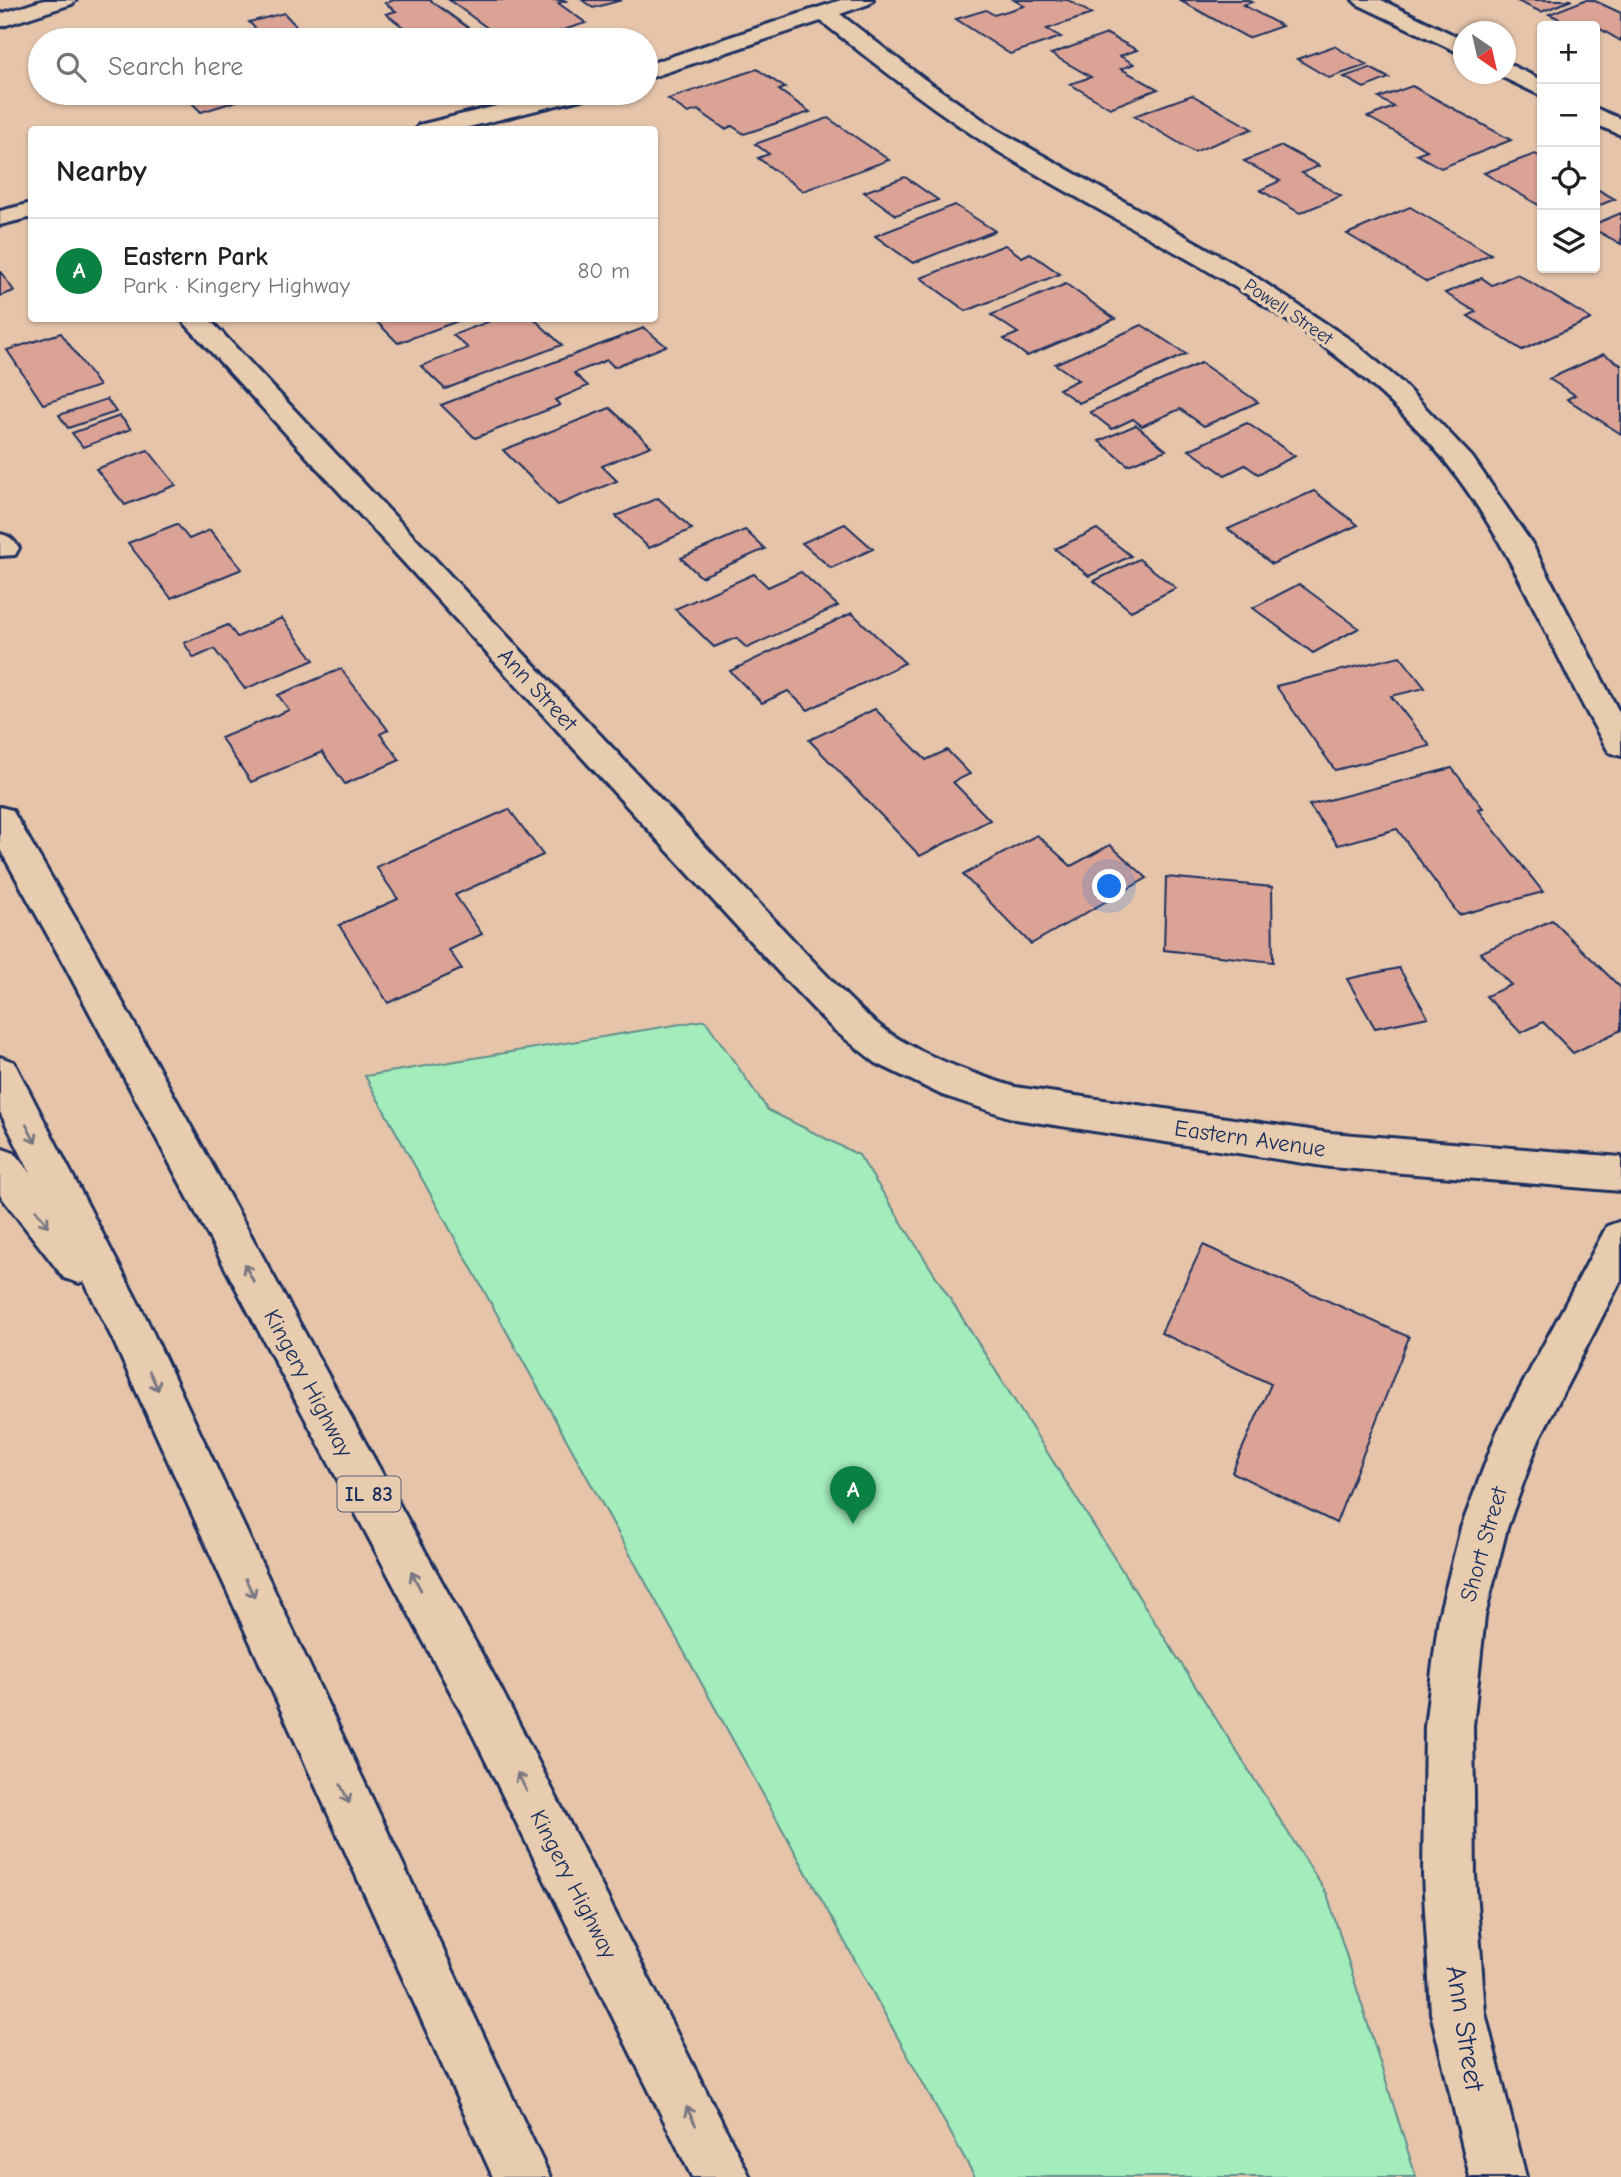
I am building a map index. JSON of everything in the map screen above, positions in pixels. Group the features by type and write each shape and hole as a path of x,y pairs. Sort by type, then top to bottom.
{"main road":[{"path":"0,21 65,0"},
{"path":"658,68 862,0"},
{"path":"1364,0 1453,44"},
{"name":"Powell Street","path":"824,12 895,69 965,119 1266,293 1322,331 1376,374 1435,431 1489,500 1526,559 1600,710 1621,744"},
{"path":"1516,75 1537,86"},
{"path":"443,126 528,105"},
{"path":"1600,118 1621,128"},
{"path":"0,218 28,211"},
{"name":"Ann Street","path":"197,322 799,969 846,1018 889,1052"},
{"name":"Kingery Highway","path":"0,819 80,959 484,1706 722,2177"},
{"name":"Eastern Avenue","path":"889,1052 956,1084 1015,1102 1330,1150 1621,1174"},
{"path":"0,1073 131,1332 522,2177"},
{"path":"0,1165 131,1332"},
{"name":"Short Street","path":"1449,1876 1449,1726 1462,1616 1484,1528 1519,1432 1621,1239"},
{"name":"Ann Street","path":"1449,1876 1458,2013 1498,2177"}],"green space":[{"path":"705,1020 768,1110 859,1155 1327,1894 1416,2177 975,2177 365,1076"}],"building":[{"path":"394,0 430,0 468,28 400,28 403,27 386,14 396,11 385,3"},
{"path":"449,0 564,0 566,1 558,3 586,23 570,28 488,28"},
{"path":"582,0 622,0 593,8"},
{"path":"1014,0 1068,0 1092,14 1047,29 1061,37 1010,54 956,19 986,10 994,15 1024,6"},
{"path":"1179,0 1248,0 1252,2 1243,5 1282,26 1248,38"},
{"path":"1515,0 1572,0 1541,12"},
{"path":"1585,0 1593,0 1621,13 1621,41 1600,29 1600,21 1564,21 1549,14"},
{"path":"284,13 297,27 255,28 249,22"},
{"path":"1107,34 1137,50 1120,56 1134,64 1121,69 1158,89 1110,108 1070,84 1091,77 1051,54"},
{"path":"1334,46 1367,65 1329,78 1297,59"},
{"path":"1370,68 1389,78 1364,88 1344,77"},
{"path":"757,69 785,88 779,90 810,112 744,134 732,126 725,129 698,110 688,113 668,99"},
{"path":"1412,86 1511,140 1441,168 1416,154 1427,150 1368,117 1394,107 1379,98"},
{"path":"1192,95 1252,129 1194,152 1134,116"},
{"path":"194,105 224,105 201,112"},
{"path":"828,118 889,160 803,191 758,158 769,154 755,144"},
{"path":"1282,146 1319,166 1302,173 1341,196 1300,213 1260,190 1280,181 1244,161"},
{"path":"1537,155 1537,204 1484,173"},
{"path":"905,177 938,200 896,215 864,192"},
{"path":"1600,191 1615,199 1600,205"},
{"path":"955,205 995,231 913,263 875,236"},
{"path":"1410,207 1491,254 1427,282 1347,234"},
{"path":"1621,213 1621,244 1600,233 1600,222"},
{"path":"1005,245 1022,257 1030,253 1060,274 966,311 921,278"},
{"path":"0,271 14,291 0,296"},
{"path":"1517,274 1591,319 1522,350 1468,316 1476,312 1445,293 1482,278 1492,285"},
{"path":"1066,284 1115,319 1027,356 1004,339 1018,333 991,315"},
{"path":"377,322 455,322 398,343"},
{"path":"487,322 537,322 562,345 445,389 421,366 468,348 453,335"},
{"path":"1142,325 1186,354 1079,403 1059,389 1078,380 1055,364"},
{"path":"644,328 666,346 614,367 607,360 574,373 588,386 555,400 560,405 475,438 441,405"},
{"path":"61,333 99,386 43,404 7,350"},
{"path":"1604,354 1621,365 1621,434 1567,399 1575,395 1549,379"},
{"path":"1201,363 1258,402 1204,426 1180,409 1142,426 1133,419 1112,429 1090,412"},
{"path":"107,399 116,412 68,428 59,415"},
{"path":"610,408 651,446 602,466 617,481 558,505 503,450"},
{"path":"120,416 131,429 83,447 72,433"},
{"path":"1247,423 1295,456 1258,474 1245,465 1225,475 1189,450"},
{"path":"1136,425 1166,450 1128,465 1099,441"},
{"path":"148,450 176,485 125,505 96,469"},
{"path":"1314,491 1358,525 1272,564 1228,529"},
{"path":"658,498 692,529 649,548 616,516"},
{"path":"177,524 189,539 210,530 242,569 171,598 128,543"},
{"path":"845,524 873,549 831,568 802,543"},
{"path":"1097,529 1131,556 1089,576 1055,549"},
{"path":"745,530 765,549 701,577 681,558"},
{"path":"1139,559 1176,588 1131,611 1094,581"},
{"path":"801,572 838,606 747,648 736,638 714,647 675,609 754,574 768,587"},
{"path":"1299,584 1359,628 1313,653 1253,608"},
{"path":"852,613 905,663 808,710 788,691 762,703 730,671"},
{"path":"282,618 314,660 245,689 214,649 194,658 184,643 228,625 237,637"},
{"path":"1400,656 1425,688 1391,696 1430,746 1335,770 1276,686"},
{"path":"341,669 388,730 380,734 400,760 345,784 322,752 251,782 221,738 289,710 278,695"},
{"path":"875,709 926,760 947,750 970,774 953,782 990,820 920,856 809,740"},
{"path":"1452,768 1483,808 1478,809 1543,892 1459,915 1397,829 1338,845 1309,805"},
{"path":"509,809 543,855 455,895 482,934 449,950 462,969 388,1003 339,925 398,899 376,867"},
{"path":"1037,835 1071,866 1110,845 1147,878 1031,944 963,875"},
{"path":"1166,877 1272,887 1273,962 1164,950"},
{"path":"1552,920 1621,988 1621,1030 1573,1053 1543,1022 1521,1033 1486,996 1511,985 1480,953"},
{"path":"1399,968 1428,1017 1375,1028 1347,979"},
{"path":"1203,1245 1409,1337 1336,1523 1232,1472 1271,1384 1161,1333"}],"place":[{"name":"Eastern Park","path":"853,1524"}]}
